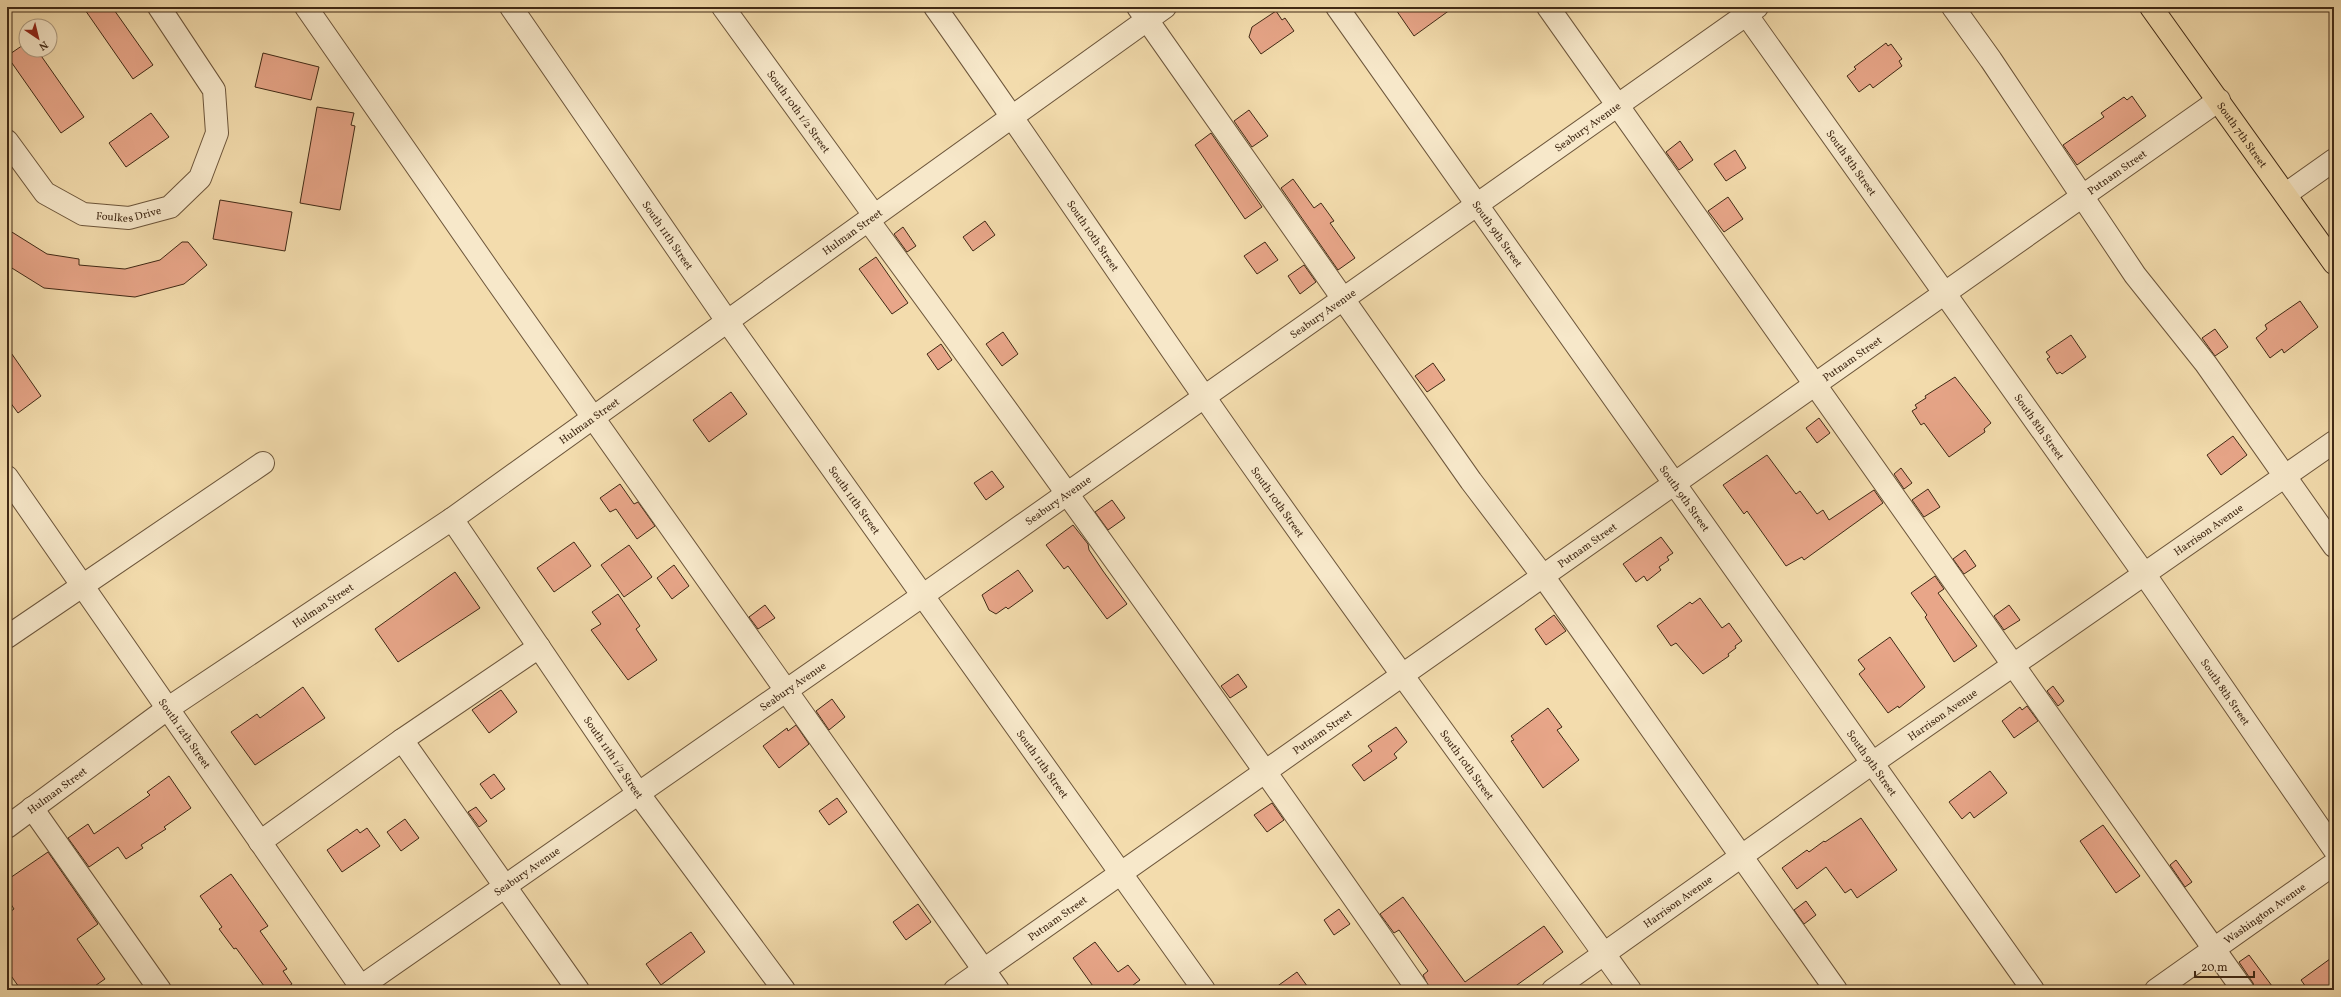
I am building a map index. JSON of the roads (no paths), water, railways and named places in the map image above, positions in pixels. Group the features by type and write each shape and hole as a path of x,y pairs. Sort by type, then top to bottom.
{"main road":[{"name":"South 7th Street","path":"2151,7 2219,100 2334,263"}],"street":[{"name":"Foulkes Drive","path":"7,141 45,193 83,214 129,218 170,207 200,178 217,133 214,90 159,7"},
{"path":"306,7 495,279 998,990"},
{"name":"South 11th Street","path":"511,7 727,321 1204,990"},
{"name":"South 10th 1/2 Street","path":"723,7 1266,771 1418,990"},
{"name":"South 10th Street","path":"935,7 1012,116 1203,396 1402,675 1630,990"},
{"name":"Hulman Street","path":"7,827 167,709 452,519 1012,116 1143,13 1165,7"},
{"name":"South 9th Street","path":"1337,7 1675,483 1871,764 2033,990"},
{"path":"1548,7 2243,990"},
{"path":"1953,7 2083,196 2135,275 2206,364 2334,546"},
{"name":"Seabury Avenue","path":"360,989 1068,493 1203,396 1617,105 1748,9"},
{"name":"South 8th Street","path":"1748,9 1944,294 2145,576 2334,850"},
{"path":"1143,13 1471,481 1543,576 1740,857 1836,990"},
{"name":"Putnam Street","path":"955,990 2219,100"},
{"path":"2286,194 2334,160"},
{"name":"Harrison Avenue","path":"1553,990 1871,764 2145,576 2334,442"},
{"path":"7,637 263,463"},
{"name":"South 12th Street","path":"7,477 360,989"},
{"name":"South 11th 1/2 Street","path":"452,519 638,793 784,990"},
{"path":"260,842 402,740 539,647"},
{"path":"402,740 578,990"},
{"path":"32,808 160,990"},
{"name":"Washington Avenue","path":"2156,990 2334,864"}]}
